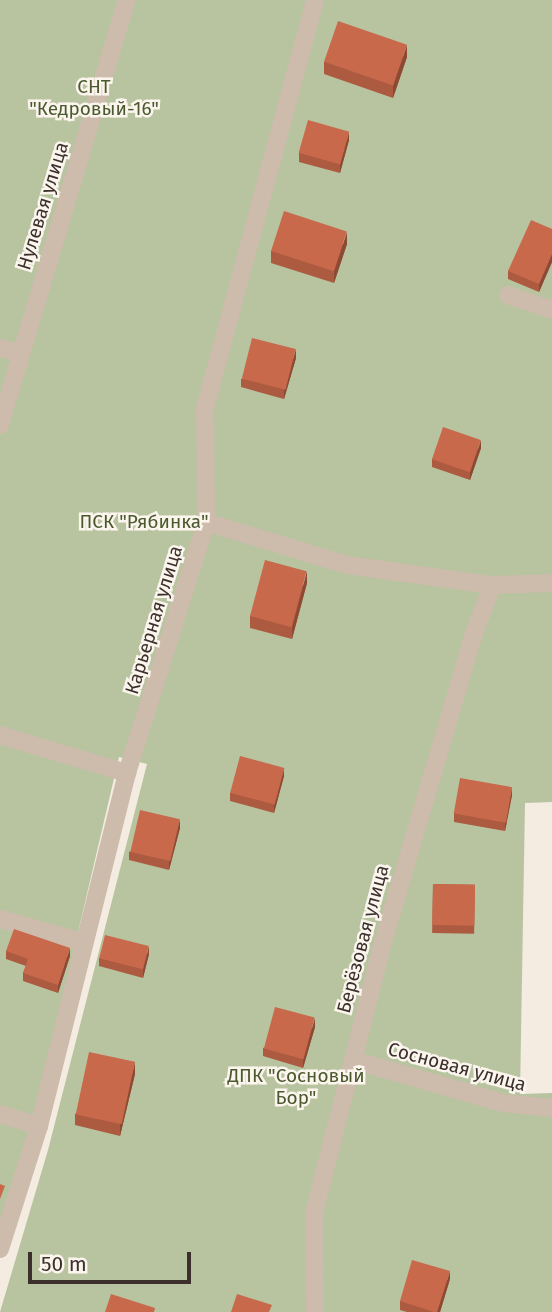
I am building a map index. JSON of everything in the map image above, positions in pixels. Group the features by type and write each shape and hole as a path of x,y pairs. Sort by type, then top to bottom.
{"street":[{"name":"Нулевая улица","path":"0,425 127,0"},
{"name":"Карьерная улица","path":"0,1249 39,1126 82,942 127,773 206,522 205,408 315,0"},
{"path":"508,295 552,310"},
{"path":"0,348 21,354"},
{"path":"206,522 347,565 492,585 552,583"},
{"name":"Берёзовая улица","path":"315,1312 314,1213 419,819 492,585"},
{"path":"0,735 127,773"},
{"path":"0,919 82,942"},
{"name":"Сосновая улица","path":"353,1060 503,1103 552,1108"},
{"path":"0,1114 39,1126"}],"green space":[{"name":"ДПК \"Сосновый Бор\"","path":"0,0 552,0 552,802 525,803 520,1094 552,1093 552,1312 0,1312 48,1150 147,764 119,757 41,1091 0,1225"}],"building":[{"path":"338,21 407,45 393,85 324,62"},
{"path":"308,120 349,132 340,165 299,153"},
{"path":"284,211 347,231 334,271 271,251"},
{"path":"531,220 552,229 552,254 539,284 508,271"},
{"path":"252,338 296,349 286,390 242,379"},
{"path":"443,427 481,440 470,472 432,459"},
{"path":"265,560 307,571 292,627 250,616"},
{"path":"240,756 284,768 275,805 230,793"},
{"path":"460,778 512,787 506,823 454,813"},
{"path":"140,810 180,819 170,861 130,852"},
{"path":"433,884 475,885 474,926 432,925"},
{"path":"14,929 70,948 58,985 23,973 28,959 6,951"},
{"path":"105,935 149,946 143,969 99,958"},
{"path":"275,1007 315,1018 303,1059 264,1049"},
{"path":"89,1052 135,1062 122,1124 76,1115"},
{"path":"0,1184 5,1186 0,1199"},
{"path":"412,1260 450,1271 437,1312 400,1301"},
{"path":"111,1294 155,1308 154,1312 105,1312"},
{"path":"237,1294 272,1305 269,1312 231,1312"}],"park label":[{"name":"СНТ \"Кедровый-16\"","path":"94,98"},
{"name":"ПСК \"Рябинка\"","path":"144,522"}]}
